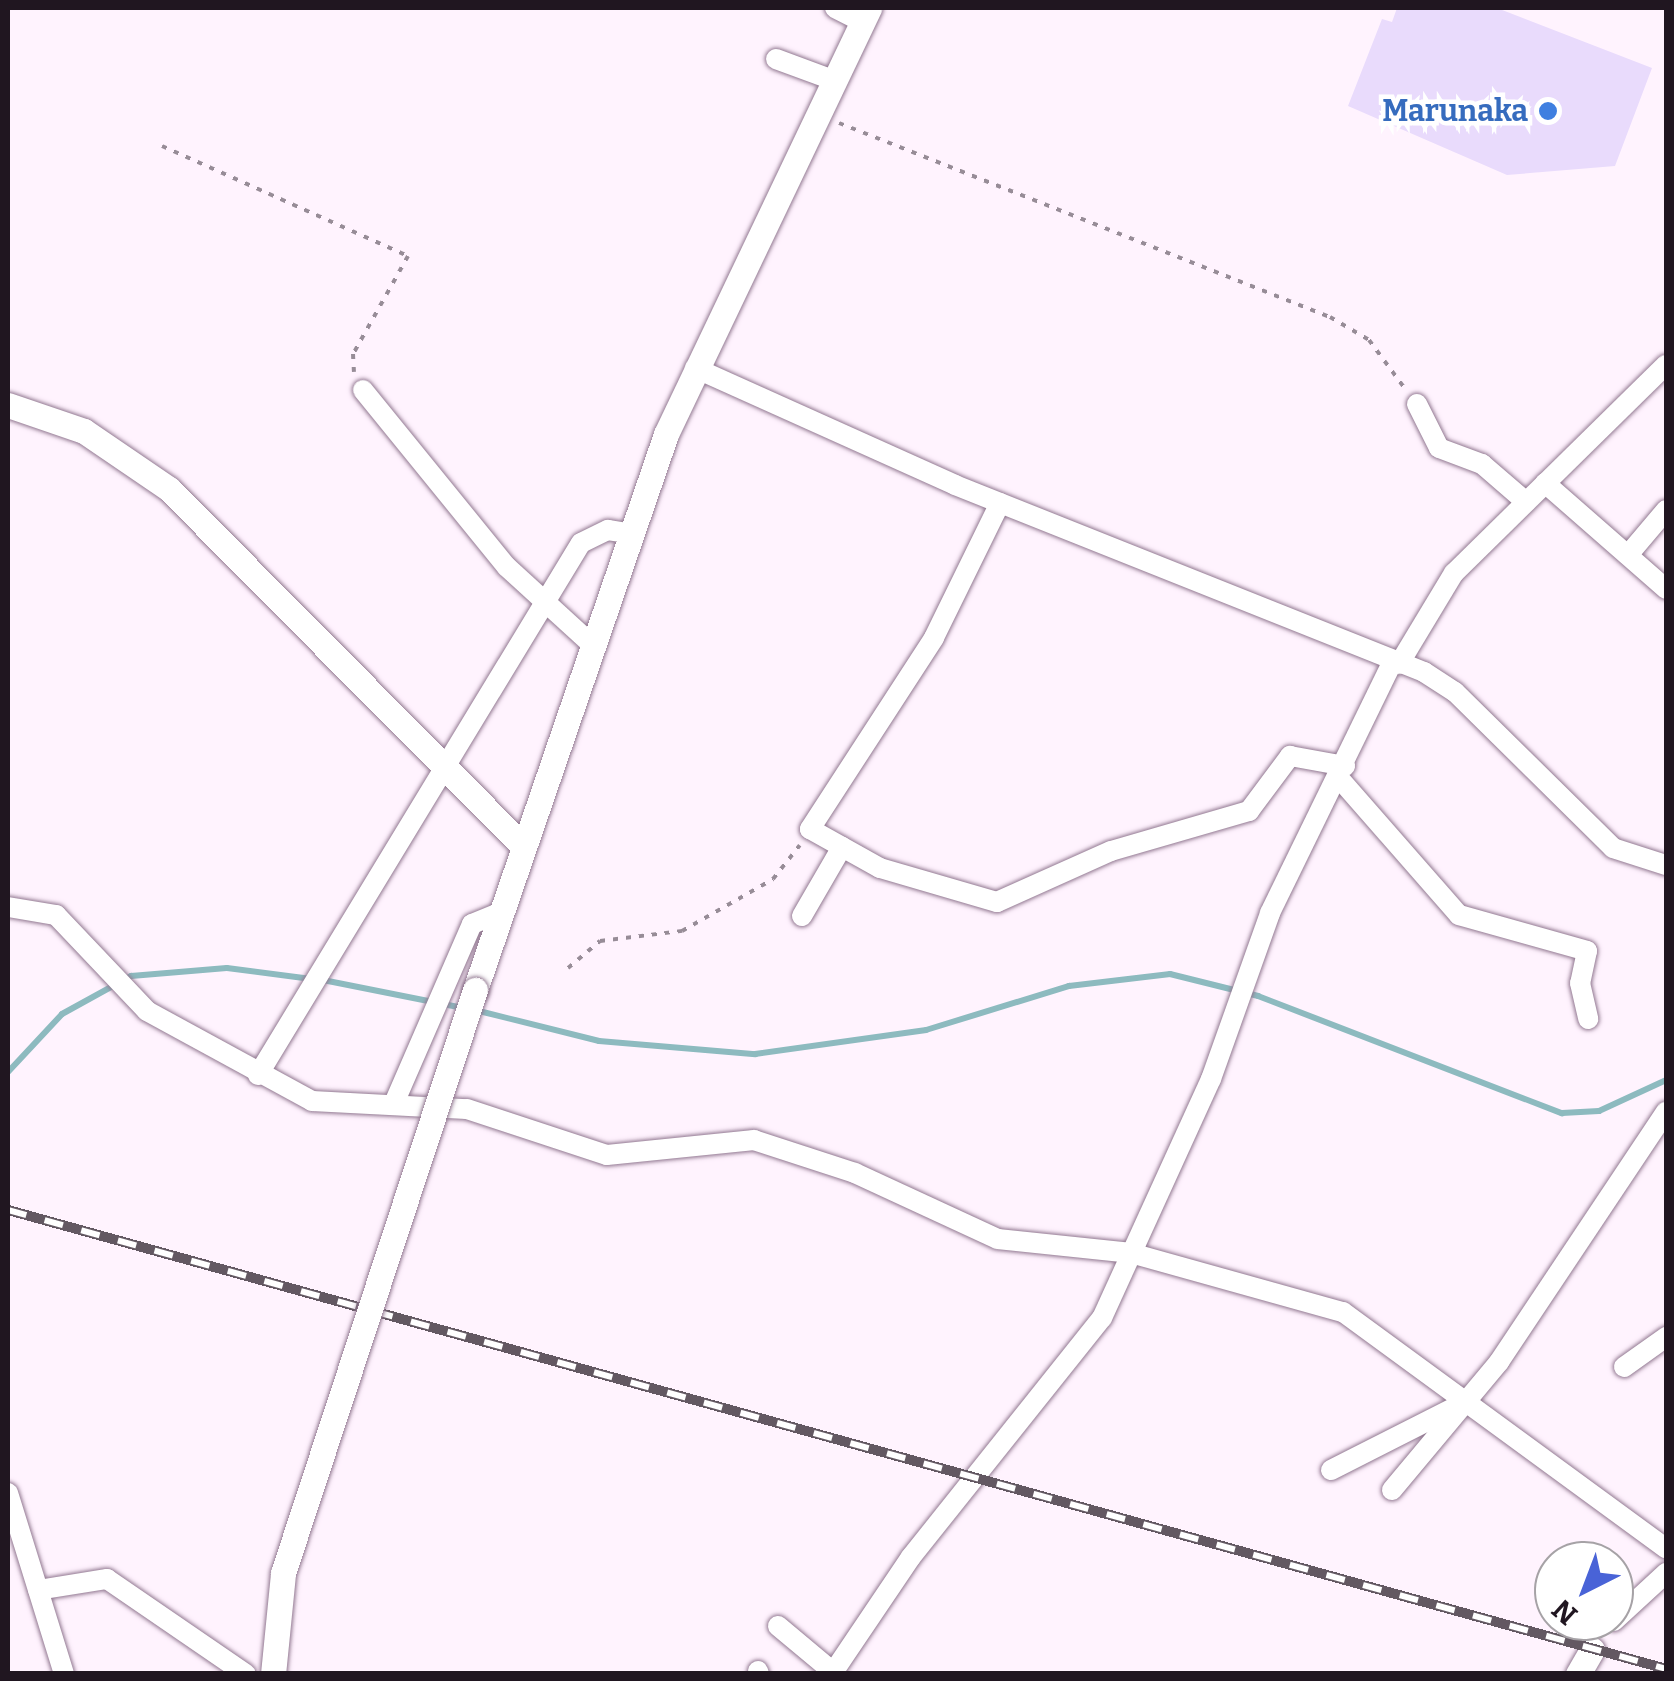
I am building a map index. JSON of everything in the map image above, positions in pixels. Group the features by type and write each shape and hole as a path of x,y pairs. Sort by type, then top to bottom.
{"street":[{"path":"273,1674 284,1573 589,642 695,368 866,15 835,8"},
{"path":"776,58 833,80"},
{"path":"778,1626 832,1673 922,1544 1085,1347 1211,1079 1270,914 1396,662 1454,574 1666,365"},
{"path":"695,368 1000,503 1396,662 1456,692 1613,848 1666,865"},
{"path":"363,390 545,602 589,642"},
{"path":"1416,404 1440,448 1482,464 1526,502"},
{"path":"8,406 98,438 169,489 523,846"},
{"path":"1545,483 1666,588"},
{"path":"1000,503 934,638 810,829 931,887 997,902 1111,850 1248,812 1290,756 1342,772 1459,915 1588,952 1580,983 1588,1019"},
{"path":"1628,555 1666,510"},
{"path":"258,1075 581,543 608,530 628,533"},
{"path":"802,916 842,847"},
{"path":"8,906 56,916 115,984 258,1075 312,1101 394,1101 490,1114 607,1154 754,1140 855,1173 998,1239 1131,1253 1342,1312 1666,1548"},
{"path":"394,1101 472,924 501,912"},
{"path":"1392,1490 1466,1402 1666,1112"},
{"path":"1624,1367 1666,1337"},
{"path":"1330,1470 1466,1402"},
{"path":"8,1493 64,1674"},
{"path":"1634,1603 1666,1573"},
{"path":"38,1590 107,1579 246,1674"},
{"path":"1578,1674 1599,1641"}],"path":[{"path":"816,115 1037,194 1330,317 1369,340 1416,404"},
{"path":"162,146 408,256 354,354 363,390"},
{"path":"568,968 600,941 682,931 757,890 810,829"}],"building":[{"path":"1397,8 1497,8 1652,68 1615,166 1507,175 1348,106 1382,19 1392,22"}],"waterway":[{"path":"8,1072 62,1014 131,976 227,968 311,979"},
{"path":"475,1010 599,1041 755,1054 926,1030 1069,986 1170,974 1258,996 1562,1113 1599,1111 1666,1080"},
{"path":"323,980 463,1008"}],"railway":[{"path":"8,1210 1666,1669"}],"place":[{"name":"Marunaka","path":"1548,111"}]}
